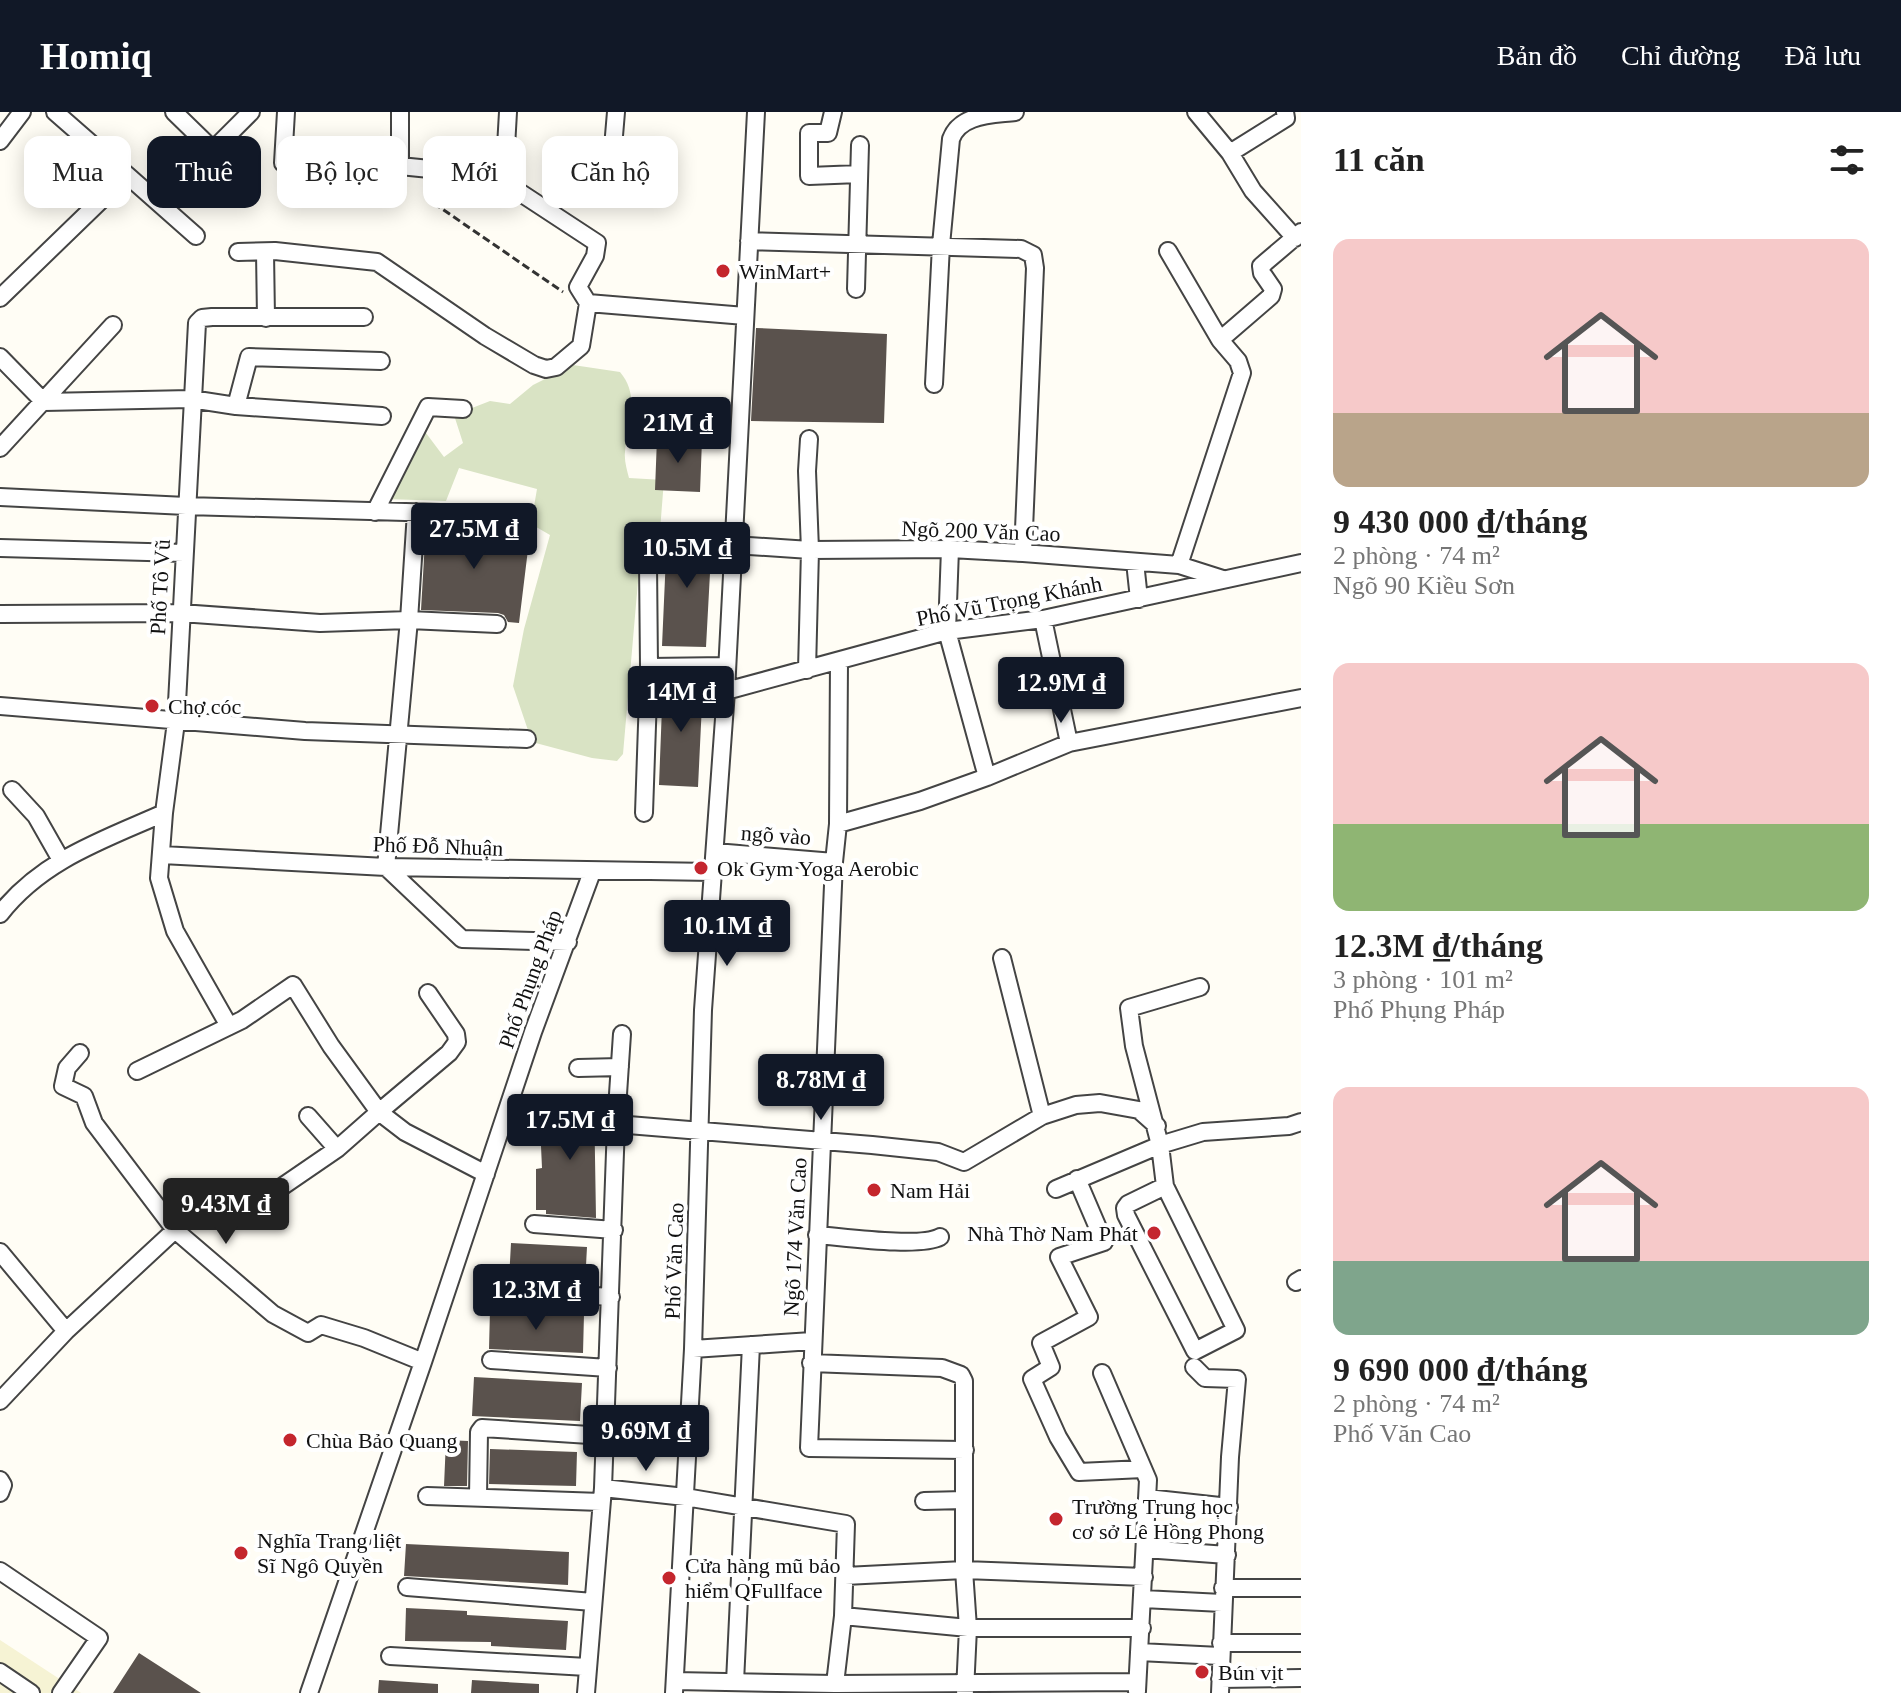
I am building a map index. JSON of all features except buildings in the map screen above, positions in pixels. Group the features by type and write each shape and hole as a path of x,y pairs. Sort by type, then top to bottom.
{"street":[{"path":"0,141 22,112"},
{"path":"55,112 82,136"},
{"path":"174,112 199,136"},
{"path":"227,136 251,112"},
{"path":"285,136 286,112"},
{"path":"400,112 400,136"},
{"path":"507,136 508,112"},
{"path":"614,136 616,112"},
{"name":"Phố Văn Cao","path":"674,1687 693,1349 703,1010 726,691 756,112"},
{"path":"833,112 828,133 809,133 809,176 859,174"},
{"path":"934,384 941,245 951,139 954,129 963,121 1015,112"},
{"path":"1196,112 1230,153 1253,191 1298,235 1260,268 1273,289 1271,296 1220,340"},
{"path":"1230,153 1286,118 1285,112"},
{"path":"856,289 860,145"},
{"path":"131,179 196,236"},
{"path":"238,252 377,262 475,329 543,369 556,367 581,346 588,303 578,287 595,256 597,243 526,196"},
{"path":"0,298 93,208"},
{"path":"749,241 941,245 1021,249 1033,255 1035,268 1023,553"},
{"path":"1168,251 1220,340 1238,361 1242,373 1179,565"},
{"path":"265,252 266,318 364,317"},
{"path":"588,303 745,316"},
{"name":"Phố Tô Vũ","path":"229,1026 171,923 160,886 159,870 176,722 197,321 212,317 266,318"},
{"path":"0,448 113,325"},
{"path":"0,357 44,402 191,399 236,406 382,416"},
{"path":"236,406 249,357 381,361"},
{"path":"375,512 428,407 463,409"},
{"path":"807,670 809,439"},
{"path":"0,497 416,512 526,523"},
{"path":"416,512 386,867 462,939 568,942"},
{"name":"Ngõ 200 Văn Cao","path":"734,545 810,550 950,549 1023,553 1179,565 1225,579"},
{"path":"0,548 184,553"},
{"path":"950,549 947,631 987,777"},
{"path":"1135,562 1139,599"},
{"path":"644,813 649,667 648,563"},
{"name":"Phố Vũ Trọng Khánh","path":"726,691 947,631 1043,619 1301,563"},
{"path":"0,614 181,613 320,623 409,620 497,624"},
{"path":"1043,619 1069,743"},
{"name":"Ngõ 174 Văn Cao","path":"839,661 838,824 809,1448 965,1450"},
{"path":"649,667 727,666"},
{"path":"838,824 920,801 1069,743 1301,698"},
{"path":"0,706 176,722 399,736 527,739"},
{"path":"12,790 36,816 61,860"},
{"path":"0,914 18,892 61,860 164,813"},
{"name":"ngõ vào","path":"715,852 834,862"},
{"name":"Phố Đỗ Nhuận","path":"162,855 386,867 713,872"},
{"name":"Phố Phụng Pháp","path":"309,1693 533,1032 592,872"},
{"path":"1002,958 1042,1116"},
{"path":"137,1071 242,1020 293,985 331,1046 379,1112 405,1132 486,1174"},
{"path":"1165,1186 1128,1204 1126,1215 1195,1351 1236,1330 1165,1186 1157,1126 1134,1046 1129,1008 1200,987"},
{"path":"283,1186 337,1149 449,1053 457,1042 456,1034 428,993"},
{"path":"586,1693 602,1495 622,1034"},
{"path":"80,1053 67,1068 63,1086 84,1096 94,1123 175,1230 273,1314 308,1333 321,1325 364,1338 423,1362"},
{"path":"578,1068 620,1067"},
{"path":"616,1124 938,1152 964,1162 1042,1116 1076,1105 1100,1103 1139,1110 1157,1126"},
{"path":"308,1116 337,1149"},
{"path":"1056,1189 1160,1145 1203,1132 1289,1126 1301,1122"},
{"path":"1077,1179 1104,1242 1059,1257 1089,1317 1041,1343 1051,1367 1032,1379 1058,1437 1079,1472 1143,1469"},
{"path":"534,1224 614,1230"},
{"path":"0,1401 66,1331 175,1230"},
{"path":"817,1235 911,1241 940,1237"},
{"path":"0,1252 66,1331"},
{"path":"513,1291 611,1297"},
{"path":"693,1349 812,1341"},
{"path":"735,1682 751,1345"},
{"path":"491,1360 608,1368"},
{"path":"811,1363 942,1368 956,1372 964,1381 964,1570 968,1628 965,1688"},
{"path":"1194,1367 1205,1378 1237,1379 1222,1596 1220,1686 1301,1678"},
{"path":"674,1687 735,1682 965,1688 1137,1688 1148,1480 1102,1373"},
{"path":"478,1497 479,1432 482,1428 605,1436"},
{"path":"0,1480 3,1485 0,1493"},
{"path":"427,1496 685,1497 846,1524 843,1616 835,1684"},
{"path":"1147,1498 1229,1507"},
{"path":"924,1501 964,1500"},
{"path":"1145,1549 1227,1555"},
{"path":"845,1576 964,1570 1144,1577"},
{"path":"0,1571 99,1638 61,1693"},
{"path":"407,1587 593,1602"},
{"path":"1143,1599 1222,1596 1301,1588"},
{"path":"843,1616 968,1628 1142,1628"},
{"path":"1139,1652 1301,1643"},
{"path":"390,1656 587,1667"},
{"path":"0,1672 31,1693"}],"path":[{"path":"441,208 568,295 588,303"}],"shaded area":[{"path":"0,1640 81,1693 0,1693"}],"green space":[{"path":"573,365 620,372 630,391 631,401 625,455 629,478 664,480 659,543 641,547 623,754 617,761 592,758 532,742 513,686 524,629 550,535 531,524 537,489 459,468 446,501 386,499 423,429 444,457 463,443 454,415 490,401 510,404 533,385"}],"place":[{"name":"WinMart+","path":"723,271"},
{"name":"Chợ cóc","path":"152,706"},
{"name":"Ok Gym Yoga Aerobic","path":"701,868"},
{"name":"Nam Hải","path":"874,1190"},
{"name":"Nhà Thờ Nam Phát","path":"1154,1233"},
{"name":"Chùa Bảo Quang","path":"290,1440"},
{"name":"Trường Trung học cơ sở Lê Hồng Phong","path":"1056,1519"},
{"name":"Nghĩa Trang liệt Sĩ Ngô Quyền","path":"241,1553"},
{"name":"Cửa hàng mũ bảo hiểm QFullface","path":"669,1578"},
{"name":"Bún vịt","path":"1202,1672"}]}
